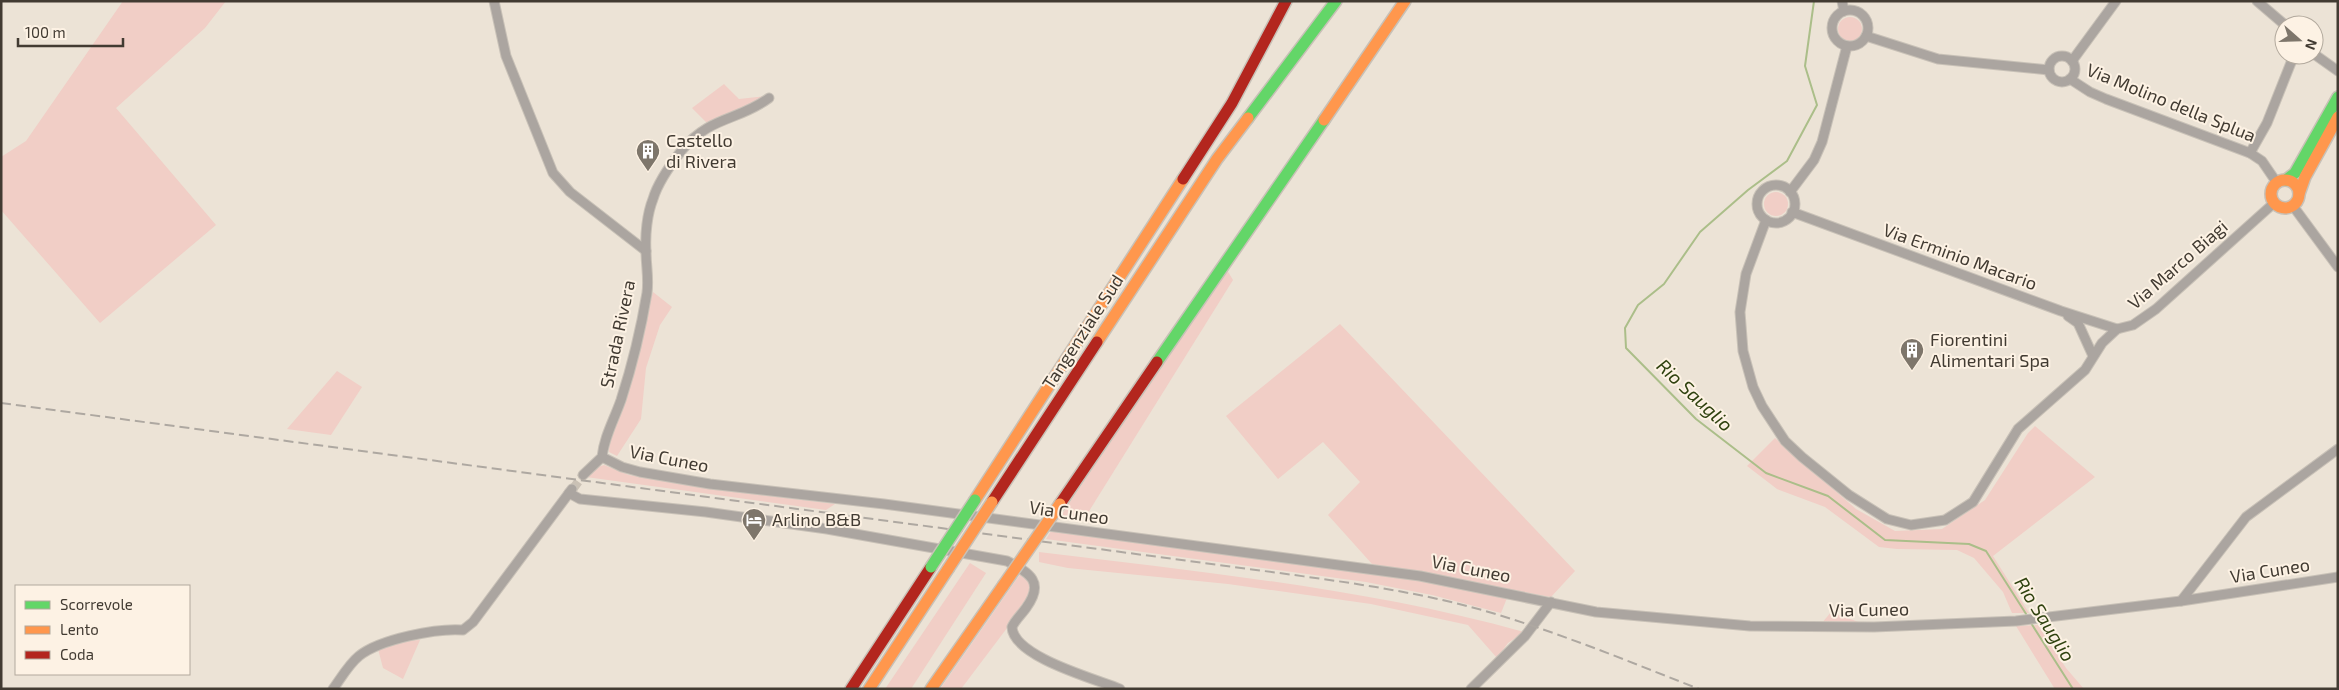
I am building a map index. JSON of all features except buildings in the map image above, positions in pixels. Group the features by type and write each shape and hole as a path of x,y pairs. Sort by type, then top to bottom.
{"main road":[{"name":"Tangenziale Sud","path":"851,689 1232,103 1286,1"},
{"name":"Tangenziale Sud","path":"869,689 1217,160 1336,1"},
{"path":"931,689 1405,1"},
{"path":"2338,97 2295,173 2281,182 2271,194 2274,202 2280,208 2293,206 2300,194 2305,177 2338,116"},
{"name":"Via Molino della Splua","path":"2281,182 2294,183 2300,194"}],"street":[{"path":"494,1 506,56 553,173 570,192 646,251"},
{"path":"1842,1 1844,11"},
{"path":"2072,61 2116,1"},
{"path":"2257,1 2274,16"},
{"path":"1850,10 1861,14 1868,24 1866,36 1858,45 1847,46 1836,41 1832,30 1834,19 1844,11 1850,10"},
{"path":"1866,36 1938,59 2049,70"},
{"path":"1790,192 1814,160 1822,142 1847,46"},
{"name":"Via Molino della Splua","path":"2065,56 2072,61 2075,69 2070,79 2062,82 2055,80 2049,70 2051,62 2057,57 2065,56"},
{"path":"2324,61 2338,71"},
{"path":"2250,153 2267,123 2290,65"},
{"name":"Via Molino della Splua","path":"2070,79 2098,96 2250,153 2262,161 2281,182"},
{"name":"Strada Rivera","path":"602,457 604,442 622,395 647,293 648,266 646,251 648,216 653,197 666,173 693,138 711,124 757,107 769,98"},
{"path":"1769,187 1786,188 1794,202 1792,212 1789,218 1778,223 1766,220 1757,205 1760,194 1769,187"},
{"name":"Via Marco Biagi","path":"1766,220 1746,274 1740,312 1743,351 1753,387 1772,423 1797,452 1849,495 1887,519 1911,524 1945,520 1973,502 2018,429 2085,370 2102,343 2117,329 2133,325 2156,309 2274,202"},
{"path":"2293,206 2338,268"},
{"name":"Via Erminio Macario","path":"1792,212 2061,312 2117,329"},
{"path":"2061,312 2078,323 2093,356"},
{"path":"2181,601 2246,516 2338,449"},
{"path":"582,475 602,457"},
{"name":"Via Cuneo","path":"602,457 622,467 640,472 710,484 884,504 1420,576 1596,612 1750,626 1874,627 2016,621 2181,601 2338,577"},
{"path":"333,689 358,657 368,650 417,635 446,629 463,630 473,622 571,491 580,499 706,512 827,529 1007,561 1031,576 1035,591 1026,608 1014,622 1012,627 1014,638 1037,656 1120,689"},
{"path":"1472,689 1525,636 1551,602"}],"shaded area":[{"path":"123,1 226,1 205,28 116,108 216,225 100,323 1,210 1,157 26,141"},
{"path":"1850,17 1859,20 1862,29 1859,38 1850,41 1841,38 1838,29 1841,20"},
{"path":"724,84 739,99 766,96 752,105 707,123 692,108"},
{"path":"1776,192 1785,195 1788,204 1785,213 1776,216 1767,213 1764,204 1767,195"},
{"path":"1227,270 1233,280 1086,516 1058,520"},
{"path":"653,292 672,307 660,325 646,368 641,419 617,456 609,452 610,436 622,412"},
{"path":"1340,324 1575,571 1551,597 1372,564 1328,515 1360,482 1323,442 1278,479 1226,416"},
{"path":"337,371 362,387 331,435 287,429"},
{"path":"2035,426 2095,477 1993,556 2029,613 2012,613 2003,592 1974,558 1957,550 1879,547 1825,507 1777,489 1747,466 1775,438 1856,509 1895,531 1942,529 1985,500 2028,433"},
{"path":"604,465 629,475 706,488 835,504 826,510 586,477 595,468"},
{"path":"1051,531 1337,568 1507,598 1501,613 1432,595 1366,582 1046,539"},
{"path":"1039,552 1222,574 1344,593 1464,617 1524,632 1508,643 1497,658 1468,625 1371,604 1228,584 1068,568 1039,562"},
{"path":"970,563 986,573 911,689 885,689"},
{"path":"1021,573 1031,583 1026,603 961,689 940,689"},
{"path":"1831,612 1864,624 1822,623"},
{"path":"2038,625 2066,668 2084,689 2055,689 2016,626"},
{"path":"420,640 403,679 383,668 378,649 404,641"}],"waterway":[{"name":"Rio Sauglio","path":"1814,1 1805,66 1817,105 1787,161 1748,190 1700,232 1664,284 1638,305 1625,328 1626,348 1696,419 1766,473 1828,496 1885,540 1969,544 1986,551 2028,617"},
{"name":"Rio Sauglio","path":"2031,623 2073,689"}],"tunnel":[{"path":"573,489 583,475"}],"railway":[{"path":"1,403 1279,573 1390,590 1472,607 1524,623 1600,650 1699,689"}],"traffic: fast":[{"path":"1248,118 1336,1"},
{"path":"2286,180 2295,173 2338,97"},
{"path":"1157,362 1324,120"},
{"path":"931,567 975,500"}],"traffic: slow":[{"path":"1324,120 1405,1"},
{"path":"2299,194 2305,177 2338,117"},
{"path":"1097,342 1217,159 1248,118"},
{"path":"975,500 1183,179"},
{"path":"2285,180 2295,184 2299,194 2295,204 2285,208 2275,204 2271,194 2275,184 2285,180"},
{"path":"948,569 992,502"},
{"path":"1003,586 1060,504"},
{"path":"869,689 948,569"},
{"path":"931,689 1003,586"}],"traffic: jam":[{"path":"1183,179 1232,103 1286,1"},
{"path":"992,502 1097,342"},
{"path":"1060,504 1157,362"},
{"path":"851,689 931,567"}],"place":[{"name":"Castello di Rivera","path":"648,172"},
{"name":"Fiorentini Alimentari Spa","path":"1912,371"},
{"name":"Arlino B&B","path":"754,541"}]}
